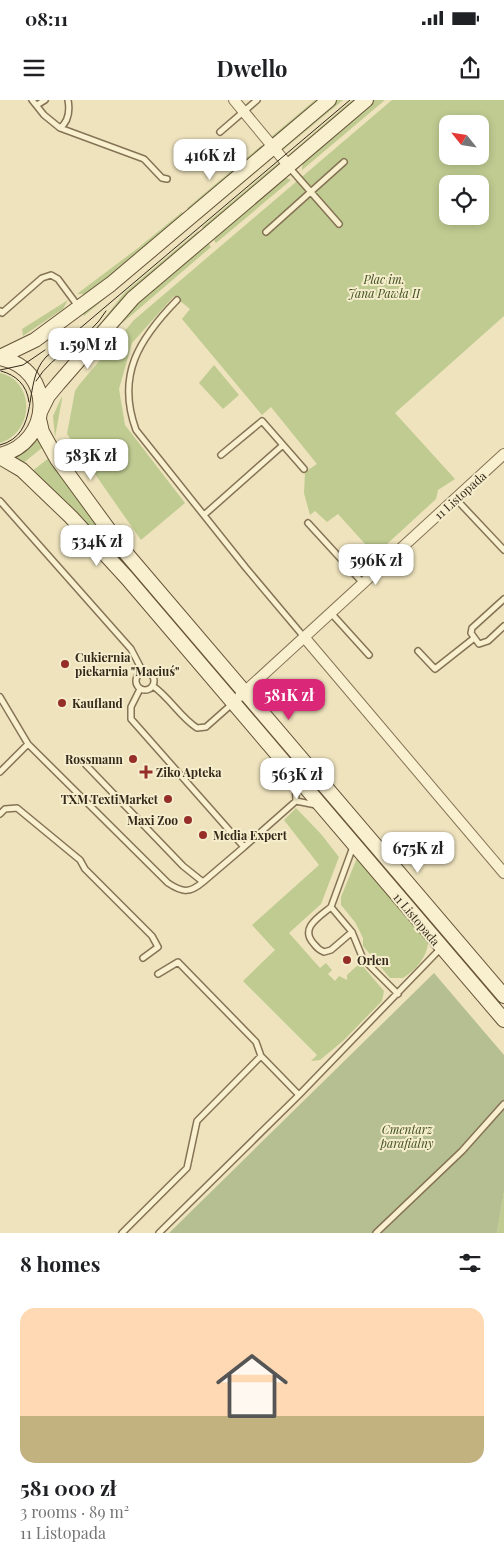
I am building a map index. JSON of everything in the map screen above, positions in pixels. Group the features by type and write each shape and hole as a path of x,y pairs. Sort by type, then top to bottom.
{"main road":[{"path":"0,358 22,348 80,308 330,100"},
{"path":"0,456 24,442 48,396 133,298 366,100"},
{"name":"11 Listopada","path":"0,358 19,366 34,379 41,399 39,416 50,447 105,527 454,938 501,997 504,1020"},
{"name":"11 Listopada","path":"0,456 22,470 77,524 127,578 442,948 501,997"},
{"path":"354,844 365,834"},
{"path":"442,948 454,938"}],"street":[{"path":"234,100 288,166"},
{"name":"11 Listopada","path":"233,704 362,582 504,454"},
{"path":"304,637 504,873"}],"lane":[{"path":"32,100 44,116 60,128 138,156 151,165 162,178 166,179"},
{"path":"37,106 46,100"},
{"path":"60,128 67,120 70,109 68,100"},
{"path":"220,132 257,100"},
{"path":"266,232 344,162"},
{"path":"288,166 339,224"},
{"path":"0,312 42,278 51,275 58,279 80,308"},
{"path":"177,300 150,330 132,365 128,404 136,430 304,637"},
{"path":"221,455 262,421 304,469"},
{"path":"204,515 283,445"},
{"path":"456,499 504,550"},
{"path":"0,501 131,649 143,672 153,676 153,686"},
{"path":"308,523 362,582"},
{"path":"504,599 472,628 471,633 473,639 479,644 488,641 504,626"},
{"path":"330,612 369,655"},
{"path":"418,651 435,668 473,639"},
{"path":"143,672 136,680 140,689 132,707 132,719 244,847"},
{"path":"153,686 165,694 190,723 197,728 206,727 233,704"},
{"path":"140,689 147,691 153,686"},
{"path":"0,697 28,744 168,883 184,892 192,891 296,801"},
{"path":"0,772 28,744"},
{"path":"86,765 183,866 203,882"},
{"path":"294,775 296,801"},
{"path":"296,801 322,806"},
{"path":"0,814 5,809 17,808 80,860 85,869 152,936 158,947 144,958"},
{"path":"352,932 331,950 324,952 310,939 308,933 311,924 331,907 354,844"},
{"path":"331,907 352,932 363,959 398,994"},
{"path":"159,1233 299,1095 442,948"},
{"path":"158,974 178,962 256,1042 261,1056 299,1095"},
{"path":"122,1233 187,1168 197,1122 261,1056"},
{"path":"376,1233 462,1151 504,1104"}],"green space":[{"path":"315,100 322,100 274,138 271,137"},
{"path":"337,100 343,100 283,150 284,144"},
{"path":"352,100 358,100 287,156"},
{"path":"373,100 385,100 302,170 303,159"},
{"name":"Plac im. Jana Pawła II","path":"392,100 504,100 504,316 395,413 455,479 438,490 436,499 375,555 338,514 327,522 315,511 310,515 304,493 305,472 317,464 271,407 262,415 182,319 190,309 174,296 132,343 119,389 125,425 185,503 141,540 67,434 75,391 134,320"},
{"path":"262,145 263,148 190,212 187,208"},
{"path":"271,156 274,157 198,221 196,219"},
{"path":"279,162 280,165 204,230 202,227"},
{"path":"285,177 291,180 216,243 211,237"},
{"path":"182,212 185,215 139,255 85,294 77,294 138,248"},
{"path":"191,222 193,225 84,316 83,314"},
{"path":"198,231 200,234 96,329 124,293"},
{"path":"207,241 211,247 120,325 137,303"},
{"path":"68,300 63,309 23,336 22,329"},
{"path":"214,365 239,395 223,409 199,383"},
{"path":"0,373 12,378 20,386 25,396 26,407 24,419 19,429 11,437 0,443"},
{"path":"62,396 62,399 55,437 53,416"},
{"path":"38,436 43,447 22,464 13,458"},
{"path":"50,457 226,676 223,679 175,622 31,472"},
{"path":"296,808 321,834 339,857 321,904 289,933 320,968 326,963 332,970 328,974 335,981 339,976 347,980 347,975 360,963 384,991 382,1001 344,1040 320,1060 311,1061 317,1055 243,981 275,950 252,925 319,865 284,820"},
{"path":"357,858 428,939 428,945 421,961 413,971 403,978 390,978 363,946 363,938 355,922 341,905 341,897"},
{"name":"Cmentarz parafialny","path":"434,973 504,1055 504,1192 497,1233 169,1233"},
{"path":"504,1192 504,1233 497,1233"}],"tram line":[{"path":"0,445 13,439 21,430 26,419 34,380 46,357 350,100"},
{"path":"36,381 43,371 90,330 106,311"},
{"path":"0,370 23,365 45,350"},
{"path":"1,371 11,375 20,382 26,391 29,402"}],"place":[{"name":"Cukiernia piekarnia \"Maciuś\"","path":"65,664"},
{"name":"Kaufland","path":"62,703"},
{"name":"Rossmann","path":"133,759"},
{"name":"Ziko Apteka","path":"146,772"},
{"name":"TXM TextiMarket","path":"168,799"},
{"name":"Maxi Zoo","path":"188,820"},
{"name":"Media Expert","path":"203,835"},
{"name":"Orlen","path":"347,960"}]}
